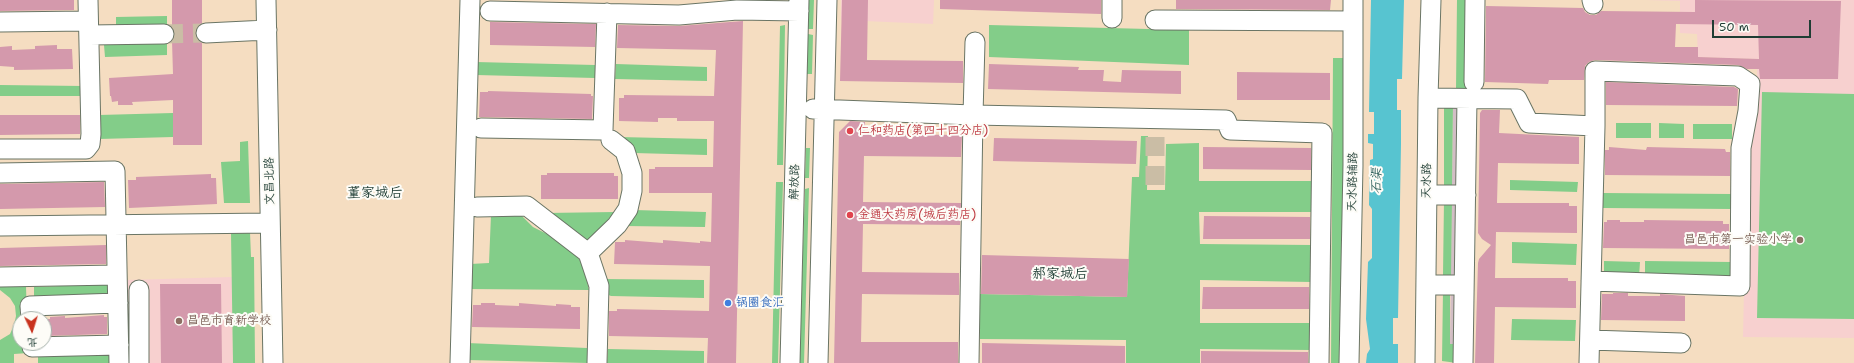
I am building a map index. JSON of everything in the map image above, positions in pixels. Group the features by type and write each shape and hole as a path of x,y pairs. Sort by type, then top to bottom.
{"street":[{"path":"0,149 86,149 90,144 88,0"},
{"name":"文昌北路","path":"266,0 273,363"},
{"path":"460,363 470,0"},
{"path":"818,363 827,0"},
{"name":"天水路辅路","path":"1349,363 1353,165 1353,0"},
{"name":"天水路","path":"1425,363 1428,98 1431,0"},
{"path":"1462,363 1466,195 1475,0"},
{"path":"490,11 679,15 799,6"},
{"name":"解放路","path":"790,363 799,6"},
{"path":"481,128 603,130 607,13"},
{"path":"1155,20 1353,21"},
{"path":"0,22 164,34"},
{"path":"206,33 267,30"},
{"path":"969,363 975,42"},
{"path":"1589,363 1595,71 1738,76 1750,84 1748,111 1741,148 1740,286 1591,281"},
{"path":"1428,98 1471,90 1518,99 1529,123 1595,126"},
{"path":"797,108 974,115 1155,126 1226,120 1230,130 1322,133 1319,363"},
{"path":"588,253 617,225 628,209 632,191 632,172 624,151 611,140"},
{"path":"0,173 115,171 119,354 32,351"},
{"path":"1427,195 1466,195"},
{"path":"477,206 527,206 588,253 599,286 597,363"},
{"path":"0,226 270,223"},
{"path":"0,278 118,275"},
{"path":"1426,285 1464,285"},
{"path":"138,363 139,290"},
{"path":"30,311 30,306 118,303"},
{"path":"1590,340 1681,343"}],"shaded area":[{"path":"841,0 934,0 933,24 841,20"},
{"name":"昌邑市第一实验小学","path":"1646,0 1854,0 1854,338 1743,337 1747,143 1757,109 1757,59 1698,57 1697,34 1680,33 1680,1"},
{"path":"1453,103 1463,103 1460,344 1450,344"},
{"name":"昌邑市育新学校","path":"232,277 233,363 127,363 126,280"}],"green space":[{"path":"808,0 814,0 813,29 807,29"},
{"path":"1457,0 1471,0 1469,89 1456,89"},
{"path":"167,16 167,27 116,28 116,17"},
{"path":"785,25 783,165 777,165 780,26"},
{"path":"989,25 1189,30 1189,65 989,57"},
{"path":"808,34 813,35 812,74 807,74"},
{"path":"167,43 167,55 105,57 104,45"},
{"path":"1333,58 1345,58 1341,363 1331,363"},
{"path":"476,62 595,65 595,78 476,75"},
{"path":"616,64 707,67 707,81 615,79"},
{"path":"0,85 83,86 83,96 0,96"},
{"path":"1762,92 1854,94 1854,319 1757,318"},
{"path":"1444,103 1453,103 1452,186 1444,186"},
{"path":"173,113 173,137 99,139 99,115"},
{"path":"1616,123 1651,123 1651,138 1616,138"},
{"path":"1659,123 1684,124 1684,138 1659,138"},
{"path":"1693,124 1732,124 1732,139 1693,139"},
{"path":"1141,136 1148,136 1147,190 1165,190 1166,144 1199,143 1199,181 1314,181 1314,212 1199,212 1200,244 1312,245 1311,282 1200,280 1200,323 1311,323 1311,350 1200,349 1200,363 1126,363 1126,340 980,339 980,294 1127,297 1132,177 1139,177"},
{"path":"619,137 707,139 707,155 634,153"},
{"path":"248,141 250,203 224,203 221,162 240,161 240,142"},
{"path":"806,148 810,148 809,178 805,178"},
{"path":"1510,180 1578,182 1577,192 1510,190"},
{"path":"776,182 783,182 778,363 772,363"},
{"path":"809,188 804,363 799,363 805,189"},
{"path":"1603,193 1731,194 1731,209 1603,208"},
{"path":"1444,200 1452,201 1451,276 1443,275"},
{"path":"634,210 706,212 705,227 624,226"},
{"path":"615,212 591,238 586,240 545,213"},
{"path":"491,215 521,215 533,227 555,238 577,256 583,265 589,290 469,289 470,264 489,263"},
{"path":"250,232 251,257 254,257 255,363 233,363 231,233"},
{"path":"1512,242 1577,244 1576,265 1512,263"},
{"path":"1604,261 1640,262 1639,277 1604,277"},
{"path":"1645,261 1732,262 1731,279 1645,278"},
{"path":"604,279 704,280 704,298 611,296 606,294"},
{"path":"112,284 112,298 34,301 34,287"},
{"path":"0,286 26,286 27,311 16,311 15,306 10,298 0,290"},
{"path":"1443,290 1450,291 1450,344 1457,344 1457,363 1442,361"},
{"path":"1512,319 1576,320 1575,341 1511,340"},
{"path":"12,330 12,351 28,351 28,353 14,354 14,363 0,363 0,340 10,334"},
{"path":"467,343 587,348 589,351 588,363 467,360"},
{"path":"109,349 109,363 38,363 38,352"},
{"path":"608,349 704,351 704,363 607,363"}],"water":[{"name":"石渠","path":"1371,0 1404,0 1402,79 1397,79 1397,110 1401,110 1398,318 1393,318 1393,344 1398,344 1398,363 1366,363 1367,354 1370,349 1366,319 1368,262 1372,258 1372,209 1369,205 1370,160 1373,159 1373,144 1368,143 1368,134 1374,134 1374,112 1369,112"}],"building":[{"path":"0,0 74,0 74,10 0,11"},
{"path":"172,0 202,0 202,23 196,28 195,33 197,39 202,43 202,145 173,145 173,100 132,102 133,105 118,105 118,101 112,102 110,96 109,78 173,74 172,41 175,34 172,27"},
{"path":"842,0 868,0 867,60 963,61 963,83 840,81"},
{"path":"940,0 1101,0 1101,14 940,9"},
{"path":"1176,0 1331,0 1330,10 1176,9"},
{"path":"1695,0 1841,1 1838,79 1760,79 1759,69 1747,69 1738,65 1595,60 1589,62 1585,66 1584,80 1549,80 1548,84 1485,82 1486,6 1583,8 1585,12 1590,15 1596,15 1601,11 1695,12","holes":["1676,24 1758,25 1759,59 1698,57 1698,47 1675,47"]},
{"path":"743,21 736,363 707,363 708,338 609,336 609,311 617,311 617,309 709,311 710,266 614,264 615,242 625,242 625,240 663,243 663,240 700,243 700,241 711,242 712,193 649,193 649,169 655,169 655,167 713,167 714,121 677,121 677,118 658,118 658,122 619,121 619,98 624,98 624,95 714,96 716,50 617,48 618,25 679,26"},
{"path":"490,22 596,24 595,47 490,45"},
{"path":"57,45 57,49 72,49 73,69 14,70 14,67 0,66 0,47 12,46 12,50 35,49 35,46"},
{"path":"989,64 1079,67 1078,70 1104,70 1103,81 1121,82 1122,70 1181,71 1181,94 988,89"},
{"path":"1237,72 1330,73 1330,100 1237,100"},
{"path":"1606,82 1734,87 1738,89 1737,106 1606,105"},
{"path":"480,92 591,94 591,96 593,96 592,119 479,117"},
{"path":"1482,110 1500,110 1499,133 1579,137 1579,164 1498,163 1497,203 1569,203 1569,206 1577,206 1577,233 1496,232 1495,278 1568,278 1568,281 1576,281 1576,308 1495,307 1494,363 1475,363 1478,263 1479,259 1491,245 1482,239 1478,233 1480,113"},
{"path":"0,115 80,115 80,134 0,135"},
{"path":"850,121 865,122 865,134 962,135 961,157 864,156 863,202 961,203 960,225 863,224 862,272 959,273 959,295 862,294 861,342 958,342 958,363 834,363 839,132"},
{"path":"994,138 1137,141 1136,164 993,161"},
{"path":"1203,147 1311,148 1311,170 1203,169"},
{"path":"1609,147 1646,150 1647,147 1725,149 1726,152 1730,152 1730,176 1605,175 1605,150 1609,150"},
{"path":"547,173 614,173 614,176 618,176 618,199 541,199 541,175 547,175"},
{"path":"211,174 211,178 216,178 217,204 129,208 128,180 136,180 136,177"},
{"path":"104,182 105,207 0,209 0,184"},
{"path":"1204,216 1310,217 1310,239 1203,239"},
{"path":"1607,220 1620,220 1620,222 1644,222 1644,220 1723,221 1723,224 1729,224 1729,249 1603,248 1604,222 1607,222"},
{"path":"106,245 106,264 0,266 0,248"},
{"path":"982,255 1129,259 1127,297 981,294"},
{"path":"160,284 221,284 222,363 161,363"},
{"path":"1203,287 1309,287 1309,309 1202,309"},
{"path":"1628,293 1628,296 1660,296 1660,294 1685,296 1685,321 1601,320 1602,294"},
{"path":"481,303 519,306 519,303 556,306 556,304 580,307 580,329 472,327 473,305 481,305"},
{"path":"104,315 104,317 107,317 107,334 52,336 52,317 65,316 65,318"},
{"path":"982,343 1125,346 1125,363 982,363"},
{"path":"1201,351 1308,352 1308,363 1201,363"}],"tunnel":[{"path":"164,34 206,33"},
{"path":"1155,133 1155,185"}],"place":[{"name":"仁和药店(第四十四分店)","path":"850,131"},
{"name":"金通大药房(城后药店)","path":"850,215"},
{"name":"昌邑市第一实验小学","path":"1800,240"},
{"name":"锅圈食汇","path":"728,303"},
{"name":"昌邑市育新学校","path":"179,321"}],"district":[{"name":"董家城后","path":"375,193"},
{"name":"郝家城后","path":"1060,274"}]}
